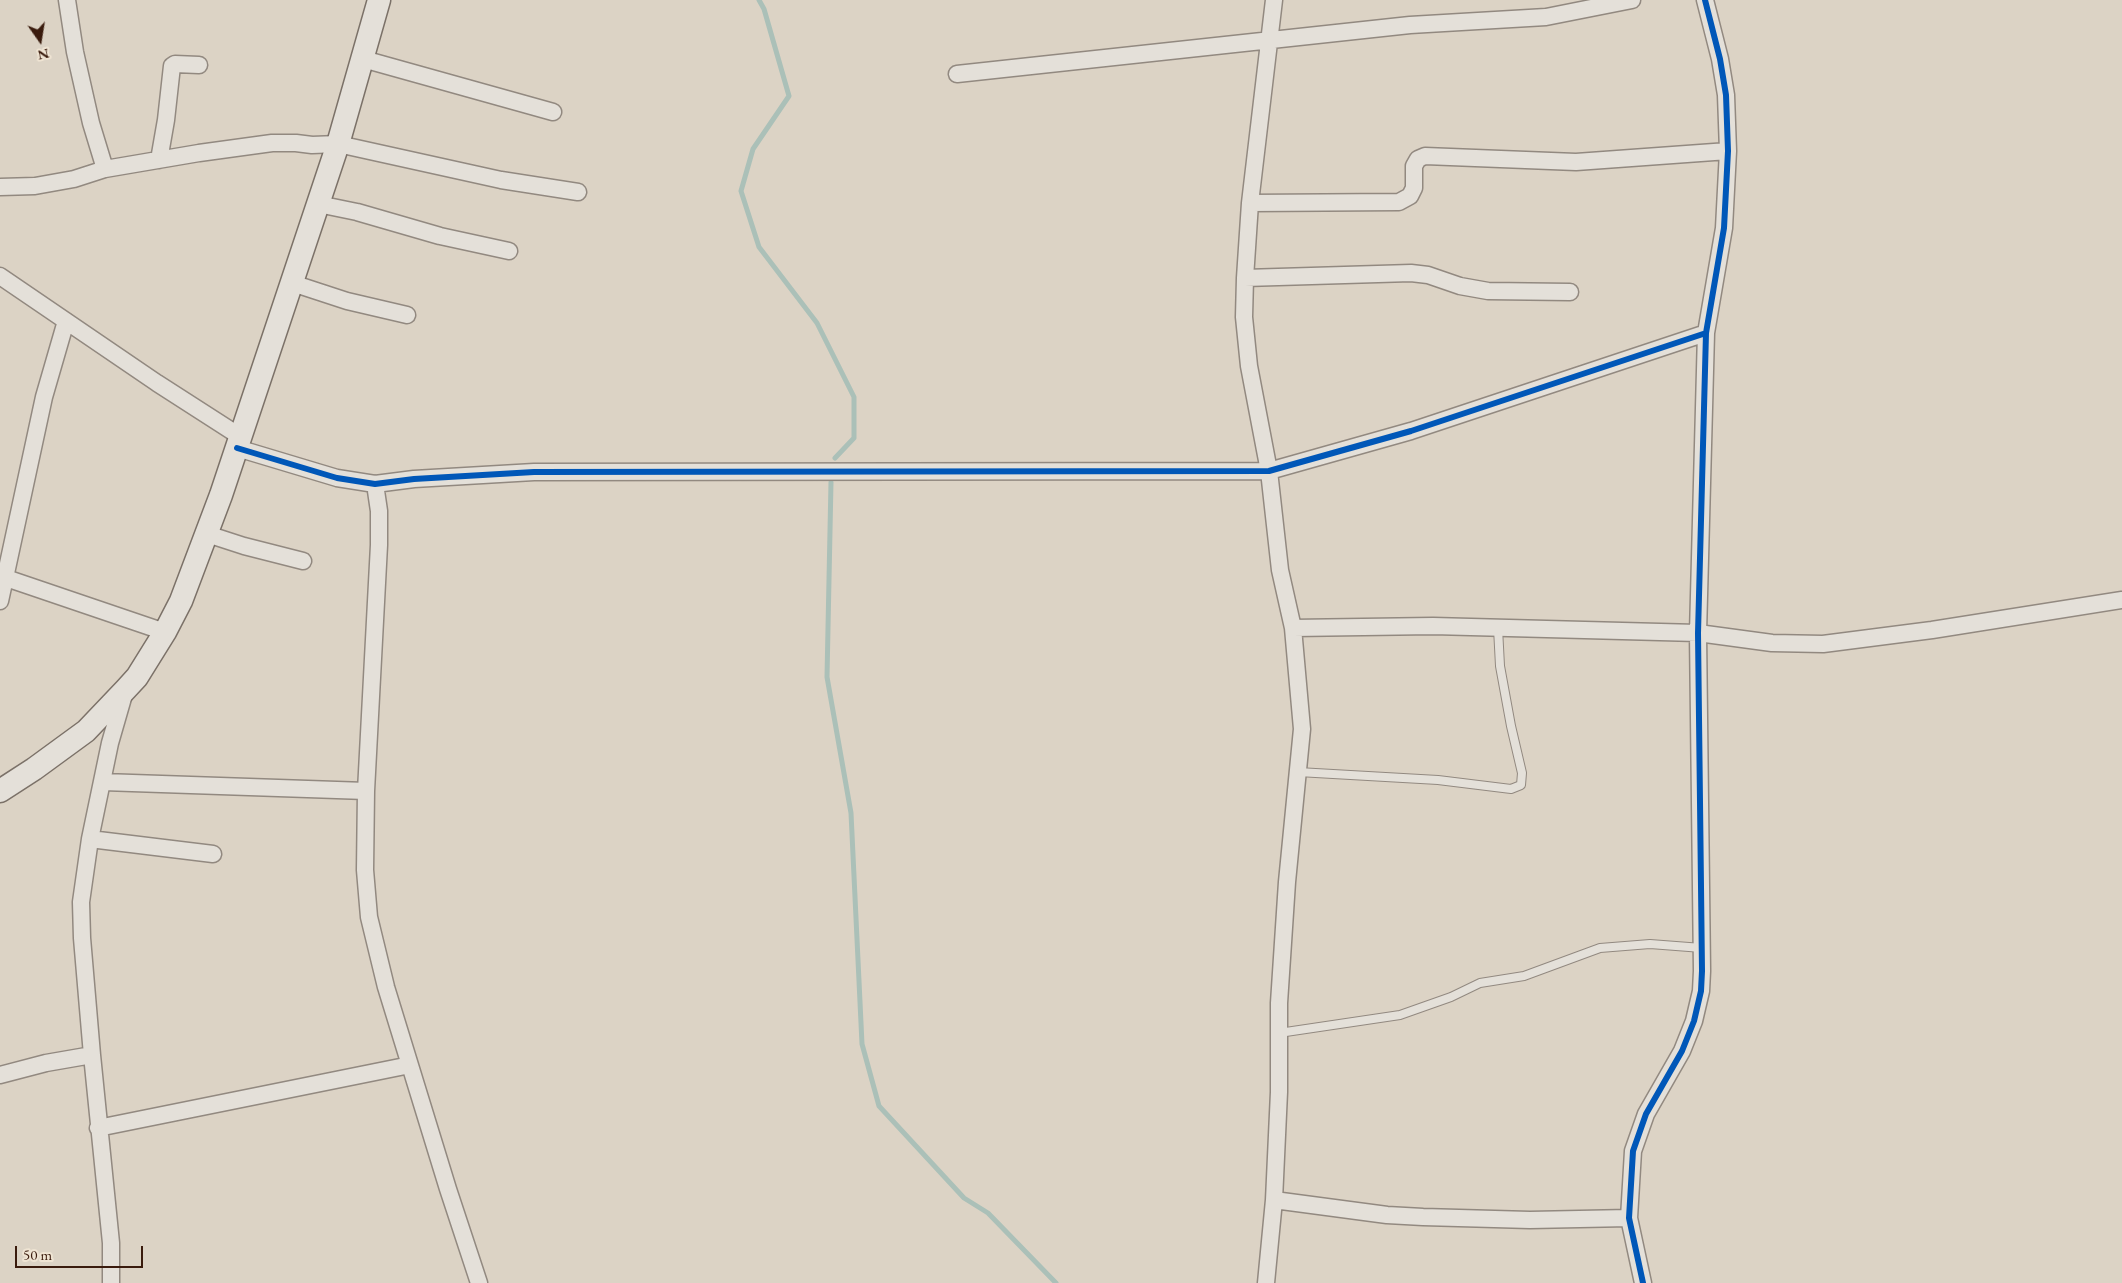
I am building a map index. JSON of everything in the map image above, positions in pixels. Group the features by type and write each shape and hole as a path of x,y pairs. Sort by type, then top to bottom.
{"main road":[{"path":"0,791 86,731 137,677 166,632 181,601 239,442 338,144 379,0"}],"street":[{"path":"67,0 75,52 91,123 105,169"},
{"path":"1266,1283 1274,1200 1279,1092 1279,1002 1286,891 1302,712 1292,628 1280,570 1269,471 1249,366 1244,317 1244,278 1250,203 1274,0"},
{"path":"957,74 1410,25 1546,17 1632,0"},
{"path":"1643,1283 1629,1218 1635,1142 1646,1114 1682,1051 1694,1021 1701,991 1698,634 1706,332 1724,228 1728,150 1726,95 1720,59 1705,0"},
{"path":"363,59 553,112"},
{"path":"159,160 172,66 175,64 198,65"},
{"path":"0,187 35,186 74,179 105,169 272,143 338,144 501,180 578,192"},
{"path":"1250,203 1399,202 1410,196 1414,188 1414,166 1418,159 1425,156 1576,162 1728,150"},
{"path":"318,204 357,212 440,236 509,251"},
{"path":"1244,278 1411,273 1428,275 1460,286 1488,291 1570,292"},
{"path":"0,276 157,383 239,442 338,478 375,484 414,479 534,472 1269,471 1411,430 1706,332"},
{"path":"292,283 346,301 407,315"},
{"path":"0,600 44,397 66,321"},
{"path":"375,484 379,546 366,791 365,870 369,917 386,987 450,1198 479,1283"},
{"path":"206,534 303,561"},
{"path":"6,578 166,632"},
{"path":"1292,628 1423,626 1698,634 1772,643 1823,644 1932,630 2122,600"},
{"path":"111,1283 111,1243 98,1128 82,938 81,902 90,839 110,743 126,689"},
{"path":"103,782 366,791"},
{"path":"90,839 213,854"},
{"path":"0,1075 46,1063 92,1055"},
{"path":"98,1128 410,1064"},
{"path":"1274,1200 1387,1215 1433,1218 1530,1220 1629,1218"}],"lane":[{"path":"1298,772 1438,780 1497,789 1511,789 1521,785 1522,773 1500,666 1498,628"},
{"path":"1279,1033 1400,1015 1452,997 1480,983 1524,976 1600,948 1650,944 1702,948"}],"waterway":[{"path":"759,0 764,9 789,96 753,149 741,191 759,247 817,323 854,397 854,438 835,458"},
{"path":"831,482 827,677 851,813 862,1044 879,1106 964,1198 988,1213 1056,1283"}],"cycle path":[{"path":"1643,1283 1629,1218 1633,1151 1646,1114 1682,1051 1694,1021 1701,991 1702,971 1698,633 1706,333 1724,228 1728,151 1726,95 1720,59 1705,0"},
{"path":"237,448 337,478 375,484 414,479 534,472 1269,471 1411,431 1706,333"}]}
